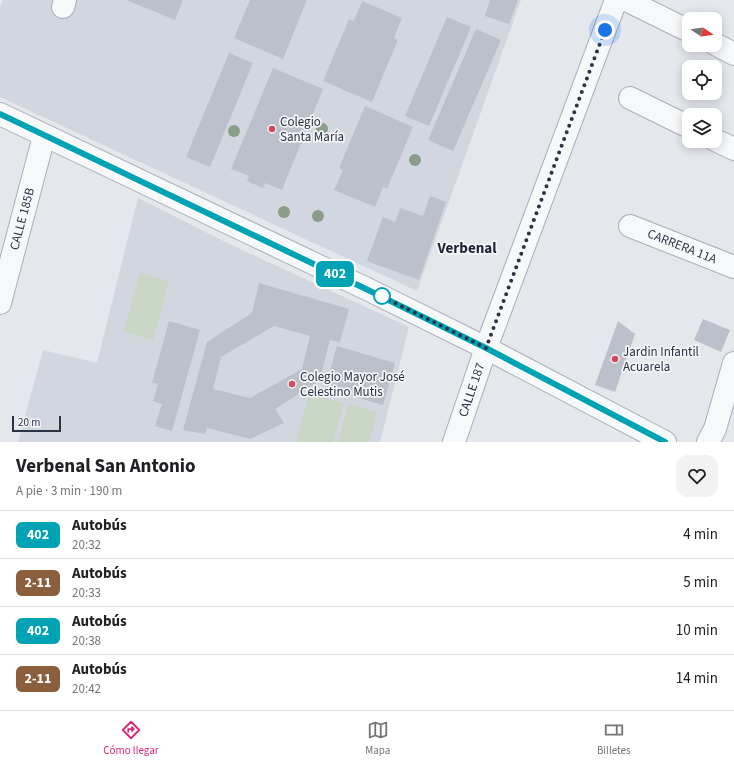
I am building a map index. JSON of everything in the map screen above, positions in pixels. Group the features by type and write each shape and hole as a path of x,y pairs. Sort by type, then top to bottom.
{"street":[{"name":"CALLE 187","path":"454,442 486,348 616,0"},
{"path":"626,0 682,28"},
{"path":"722,48 734,54"},
{"path":"630,98 682,124"},
{"path":"0,114 486,348 665,442"},
{"name":"CALLE 185B","path":"0,303 44,136"},
{"path":"722,143 734,149"},
{"name":"CARRERA 11A","path":"630,226 734,267"},
{"path":"708,442 715,429 734,363"}],"shaded area":[{"name":"Colegio Santa María","path":"3,0 521,0 417,291 0,97 0,7"},
{"path":"138,198 227,243 409,327 380,442 18,442 43,350 97,363"}],"green space":[{"path":"140,273 169,281 153,340 124,332"},
{"path":"309,394 344,403 333,442 296,442"},
{"path":"348,404 377,412 369,442 338,442"}],"building":[{"path":"126,0 183,0 175,20"},
{"path":"250,0 307,0 283,59 234,38"},
{"path":"490,0 518,0 509,24 485,16"},
{"path":"362,1 402,18 394,38 398,40 372,102 323,81 349,19 354,21"},
{"path":"447,17 471,27 429,126 405,116"},
{"path":"476,29 501,40 453,151 428,140"},
{"path":"229,53 253,63 210,167 186,157"},
{"path":"273,68 323,89 282,190 265,183 263,188 247,181 249,176 231,169"},
{"path":"365,106 413,127 387,189 383,187 375,207 334,190 343,170 339,168"},
{"path":"430,196 446,202 419,280 367,261 383,217 395,222 400,208 423,216"},
{"path":"259,283 349,309 340,342 330,340 321,374 316,383 275,409 284,423 250,439 207,428 205,434 183,430 207,342 252,313","holes":["274,326 310,336 302,369 250,398 213,389 221,357"]},
{"path":"703,319 730,330 721,352 694,340"},
{"path":"169,321 200,330 172,431 155,426 162,404 153,401 158,384 152,383"},
{"name":"Jardin Infantil Acuarela","path":"618,321 635,334 615,392 595,385"},
{"path":"337,346 395,363 383,405 325,388"}],"bus line":[{"name":"402","path":"0,114 486,348 665,442"}],"place":[{"name":"Colegio Santa María","path":"272,129"},
{"name":"Jardin Infantil Acuarela","path":"615,359"},
{"name":"Colegio Mayor José Celestino Mutis","path":"292,384"}],"district":[{"name":"Verbenal","path":"467,248"}],"route":[{"path":"382,296 379,295 486,348 605,30"}]}
